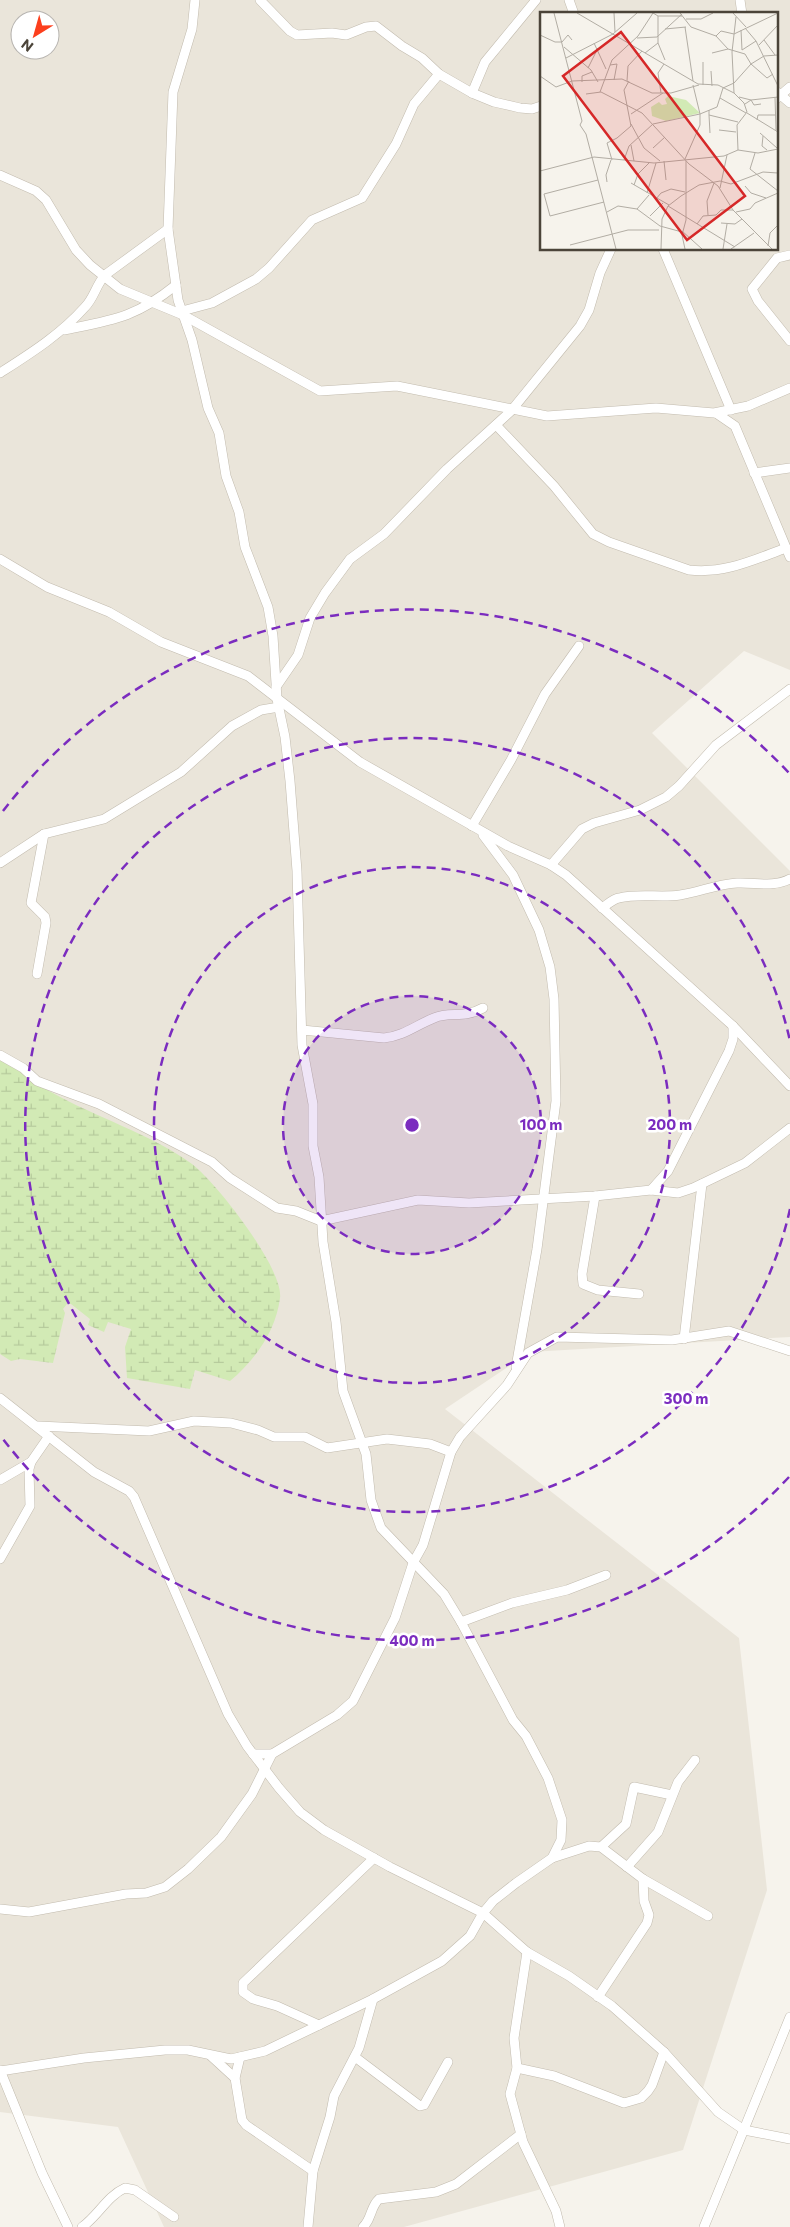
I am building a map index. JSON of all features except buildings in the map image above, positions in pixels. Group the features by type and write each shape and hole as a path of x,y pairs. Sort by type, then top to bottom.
{"street":[{"path":"195,0 192,29 173,92 168,229 182,313 192,340 208,408 219,433 226,476 239,512 246,547 268,607 274,648 278,703 289,768 298,886 303,1052 314,1104 313,1146 321,1187 321,1221 336,1322 343,1391 366,1454 368,1485 376,1517 386,1535 444,1594 513,1720 526,1736 548,1778 561,1816 561,1840 552,1858"},
{"path":"260,0 297,35 332,33 346,35 366,27 376,26 402,46 422,58 438,74 472,93 494,102 520,108 532,110 540,106"},
{"path":"472,93 485,62 536,0"},
{"path":"569,0 573,12"},
{"path":"182,313 212,303 256,279 269,268 312,220 362,198 396,144 414,104 438,74"},
{"path":"790,87 778,95 790,103"},
{"path":"0,175 36,191 46,200 76,250 90,265 105,275 120,289 136,297 182,313 320,391 397,386 481,402 511,411 547,416 656,408 703,414 716,413 734,409 790,388"},
{"path":"0,373 63,330 90,302 99,282 105,275 168,229"},
{"path":"276,687 298,655 310,618 325,593 350,559 384,534 447,469 511,411 586,318 600,273 612,250"},
{"path":"496,425 554,486 599,538 689,570 704,572 719,571 788,553 734,426 734,409 663,250"},
{"path":"790,255 777,258 752,289 758,301 790,341"},
{"path":"63,330 122,318 154,302 176,285"},
{"path":"716,413 734,426"},
{"path":"754,473 790,468"},
{"path":"0,559 47,587 109,612 161,642 248,676 278,703 360,762 515,850 551,865 566,875 733,1026 790,1086"},
{"path":"475,827 545,694 579,646"},
{"path":"551,865 582,829 594,823 640,810 666,797 679,786 716,745 790,689"},
{"path":"0,863 44,834 104,819 131,800 181,772 232,726 278,703"},
{"path":"475,827 497,852 525,897 539,930 550,967 554,999 557,1083 537,1249 516,1370"},
{"path":"37,974 46,923 45,917 31,902 44,834"},
{"path":"602,908 618,898 636,896 658,898 735,883 779,884 790,879"},
{"path":"302,1030 384,1038 395,1037 433,1018 465,1016 483,1008"},
{"path":"651,1190 668,1171 729,1051 733,1039 733,1026"},
{"path":"0,1055 23,1068 37,1081 99,1104 212,1162 230,1178 277,1208 296,1211 321,1221 418,1200 469,1203 595,1196 651,1190 678,1194 702,1184 753,1157 790,1128"},
{"path":"684,1339 702,1184"},
{"path":"595,1196 582,1274 583,1284 598,1290 639,1294"},
{"path":"253,1754 272,1754 337,1715 353,1701 395,1618 413,1563 423,1545 451,1452 460,1438 508,1385 528,1352 557,1337 684,1339 717,1331 729,1331 790,1351"},
{"path":"0,1398 38,1426 94,1472 129,1491 134,1497 228,1714 253,1754 300,1812 324,1830 374,1858 483,1913 527,1952 569,1976 598,1997 664,2052 686,2075 706,2101 718,2112 744,2130 790,2139"},
{"path":"38,1426 149,1431 194,1421 231,1423 258,1430 274,1437 305,1437 327,1448 362,1442 400,1440 430,1444 451,1452"},
{"path":"0,1559 30,1506 29,1470 31,1462 49,1436"},
{"path":"0,1480 31,1462"},
{"path":"461,1622 512,1603 567,1590 606,1575"},
{"path":"0,1909 29,1912 126,1894 146,1893 165,1887 188,1869 221,1837 252,1794 266,1770 272,1754"},
{"path":"627,1867 662,1827 672,1795 682,1776 695,1760"},
{"path":"601,1847 626,1824 634,1787 672,1795"},
{"path":"561,1840 576,1850"},
{"path":"68,2227 39,2165 0,2070 84,2058 165,2050 188,2050 230,2059 265,2051 373,1999 442,1961 470,1936 483,1913 511,1886 552,1858 589,1846 601,1847 643,1879 708,1916"},
{"path":"319,2025 277,2006 248,1996 243,1992 244,1983 374,1858"},
{"path":"598,1997 647,1923 649,1914 644,1901 643,1879"},
{"path":"527,1952 514,2038 517,2068 510,2094 521,2134 556,2211 560,2227"},
{"path":"308,2227 312,2171 330,2117 334,2096 355,2057 373,1999"},
{"path":"704,2227 790,2017"},
{"path":"517,2068 554,2076 624,2103 641,2098 648,2091 664,2052"},
{"path":"210,2055 235,2078"},
{"path":"240,2057 235,2078 242,2120 246,2125 312,2171"},
{"path":"355,2057 420,2106 424,2105 448,2062"},
{"path":"363,2227 370,2219 374,2204 379,2199 436,2192 456,2184 521,2134"},
{"path":"82,2227 95,2218 114,2194 125,2188 136,2190 174,2217"}],"shaded area":[{"path":"0,0 790,0 790,670 744,651 652,733 790,871 790,1337 530,1352 445,1409 739,1638 767,1890 683,2150 404,2227 164,2227 118,2127 0,2112"}],"green space":[{"path":"0,1059 51,1092 86,1110 141,1134 192,1164 216,1188 246,1227 271,1267 278,1285 280,1298 274,1322 263,1344 248,1364 230,1381 195,1370 190,1389 127,1378 125,1347 131,1329 108,1322 104,1332 88,1325 90,1319 71,1304 67,1304 63,1309 65,1313 53,1363 20,1359 11,1361 0,1354"}]}
